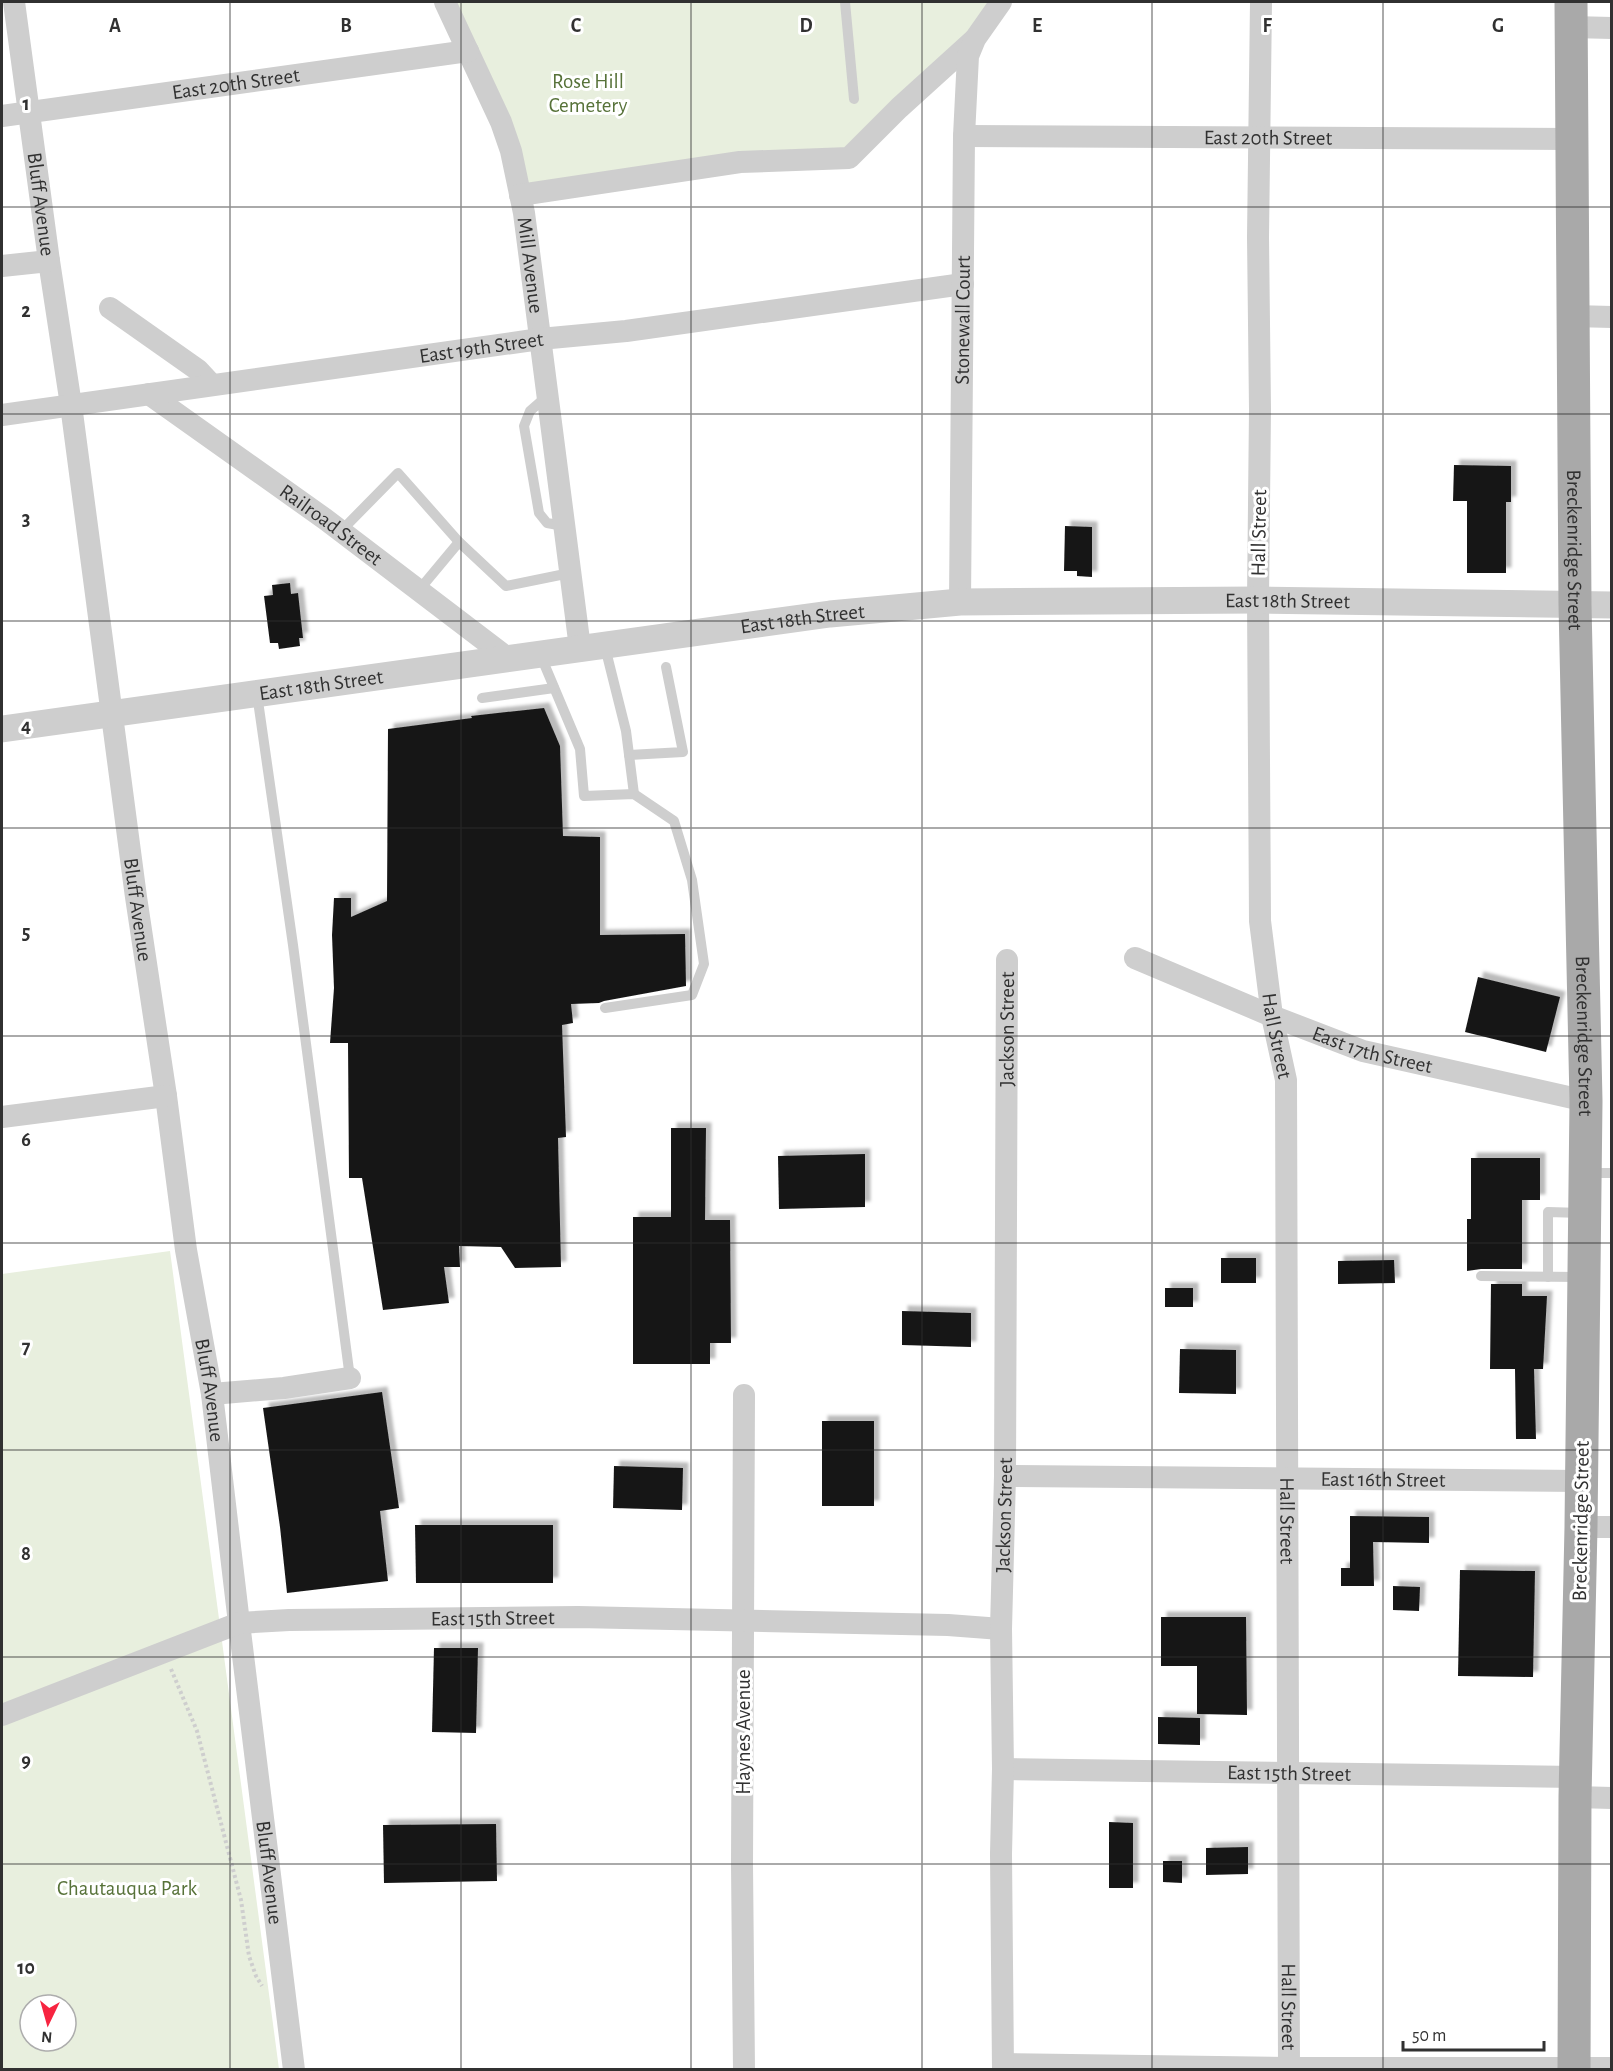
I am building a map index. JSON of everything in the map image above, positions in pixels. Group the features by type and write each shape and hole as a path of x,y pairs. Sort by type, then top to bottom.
{"main road":[{"name":"Breckenridge Street","path":"1571,14 1575,605 1586,1101 1598,1173 1584,1213 1581,1481 1596,1527 1575,1787 1574,2068"}],"street":[{"name":"Bluff Avenue","path":"14,2 186,1250 212,1394 294,2070"},
{"name":"Mill Avenue","path":"445,2 501,122 511,152 524,213 570,573 592,647"},
{"path":"520,195 740,162 849,158 899,108 975,39 1001,2"},
{"name":"Hall Street","path":"1261,2 1258,237 1260,921 1272,1016 1286,1080 1289,2069"},
{"path":"1571,14 1611,28"},
{"name":"Stonewall Court","path":"960,602 964,136 968,56 975,39"},
{"name":"East 20th Street","path":"2,116 468,51"},
{"name":"East 20th Street","path":"964,136 1572,139"},
{"path":"2,266 48,261"},
{"name":"East 19th Street","path":"2,415 540,339 626,331 963,284"},
{"path":"110,308 198,370 211,384"},
{"path":"1573,315 1611,317"},
{"name":"Railroad Street","path":"149,394 341,531 509,659"},
{"name":"East 18th Street","path":"2,729 830,614 960,602 1258,600 1611,605"},
{"name":"East 17th Street","path":"1135,958 1363,1052 1586,1101"},
{"name":"Jackson Street","path":"1003,2067 1001,1629 1005,1476 1007,960"},
{"path":"2,1117 166,1096"},
{"path":"212,1394 284,1388 350,1378"},
{"name":"Haynes Avenue","path":"744,1395 742,1865 744,2070"},
{"name":"East 16th Street","path":"1005,1476 1581,1481"},
{"name":"East 15th Street","path":"2,1715 239,1623 289,1620 555,1617 744,1619 948,1625 1001,1629"},
{"name":"East 15th Street","path":"1003,1769 1501,1777 1575,1787 1611,1798"},
{"path":"1003,2067 1611,2068"}],"lane":[{"path":"845,2 854,99"},
{"path":"341,531 398,474 459,542 506,586 570,573"},
{"path":"419,590 459,542"},
{"path":"592,647 626,731 634,794"},
{"path":"540,654 580,750 584,796 634,794 674,821 692,880 704,964 692,995 605,1008"},
{"path":"629,755 683,752 666,667"},
{"path":"482,698 554,688"},
{"path":"256,694 293,945 350,1378"},
{"path":"1548,1277 1548,1212 1584,1213"},
{"path":"1481,1276 1584,1277"}],"path":[{"path":"164,1652 197,1731 241,1900 249,1956 256,1976 264,1989"}],"green space":[{"name":"Rose Hill Cemetery","path":"445,2 1001,2 849,158 520,195"},
{"name":"Chautauqua Park","path":"170,1251 279,2069 2,2069 2,1274"}],"building":[{"path":"1454,465 1511,466 1511,502 1506,502 1506,573 1467,573 1467,501 1453,501"},
{"path":"1065,526 1092,527 1092,577 1077,576 1077,571 1064,571"},
{"path":"290,583 291,594 298,593 303,638 299,638 300,646 279,649 278,643 270,643 264,596 273,595 272,585"},
{"path":"544,708 560,746 563,836 600,837 600,935 685,934 686,986 599,1003 571,1004 573,1023 562,1025 566,1137 558,1138 561,1267 515,1268 501,1247 459,1246 460,1267 444,1267 449,1303 383,1310 362,1178 349,1178 348,1043 330,1043 334,988 332,935 334,898 351,898 351,917 387,901 388,729 472,718 471,716"},
{"path":"1478,977 1560,997 1546,1052 1465,1032"},
{"path":"671,1128 706,1128 705,1220 730,1220 731,1343 710,1343 710,1364 633,1364 633,1217 671,1217"},
{"path":"865,1154 865,1207 779,1209 778,1156"},
{"path":"1471,1158 1540,1158 1540,1200 1522,1200 1522,1269 1467,1271 1467,1219 1471,1219"},
{"path":"1221,1258 1256,1258 1256,1283 1221,1283"},
{"path":"1394,1260 1395,1283 1338,1284 1338,1261"},
{"path":"1491,1284 1522,1284 1522,1296 1547,1296 1543,1369 1534,1369 1536,1439 1516,1439 1515,1369 1490,1369"},
{"path":"1165,1288 1193,1288 1193,1307 1165,1307"},
{"path":"902,1311 971,1313 971,1347 902,1345"},
{"path":"1180,1349 1236,1350 1236,1394 1179,1393"},
{"path":"382,1392 399,1508 380,1511 388,1581 287,1593 263,1408"},
{"path":"822,1421 874,1421 874,1506 822,1506"},
{"path":"614,1466 683,1468 682,1510 613,1508"},
{"path":"1350,1516 1429,1517 1429,1543 1373,1542 1374,1586 1341,1586 1341,1568 1350,1568"},
{"path":"415,1525 553,1525 553,1583 416,1583"},
{"path":"1460,1570 1535,1571 1533,1677 1458,1676"},
{"path":"1393,1586 1420,1587 1419,1611 1393,1610"},
{"path":"1161,1617 1246,1617 1247,1715 1197,1714 1197,1666 1161,1666"},
{"path":"434,1648 478,1648 476,1733 432,1732"},
{"path":"1158,1717 1200,1718 1200,1745 1158,1744"},
{"path":"1109,1822 1133,1823 1133,1888 1109,1888"},
{"path":"496,1824 497,1881 384,1883 383,1825"},
{"path":"1248,1847 1248,1874 1206,1875 1206,1848"},
{"path":"1163,1861 1182,1861 1182,1883 1163,1882"}]}
